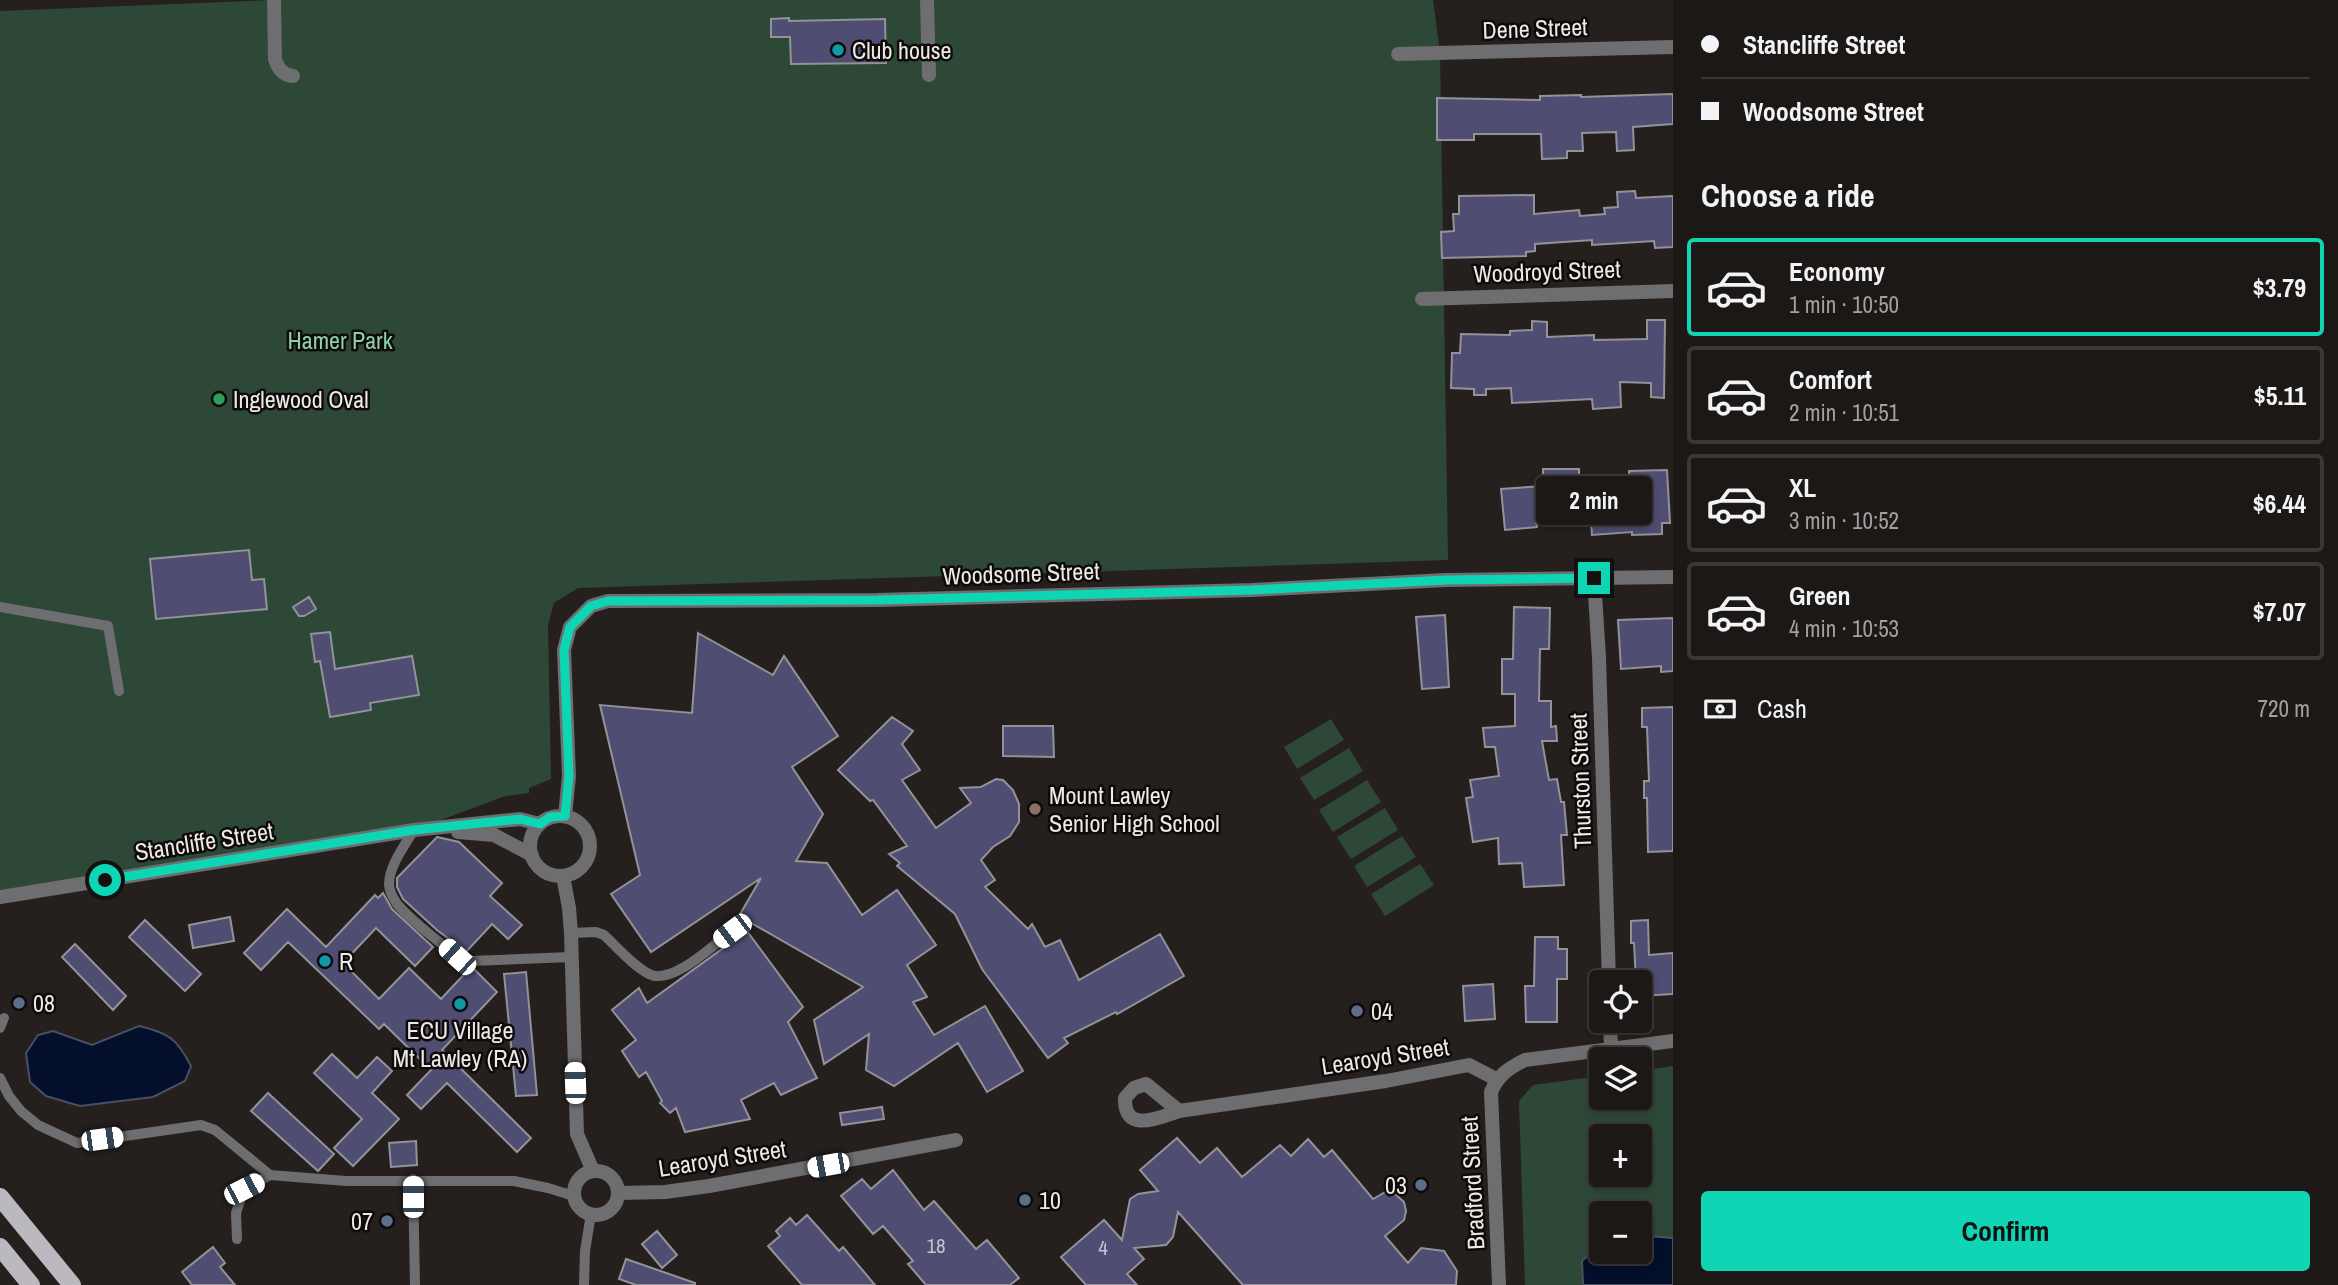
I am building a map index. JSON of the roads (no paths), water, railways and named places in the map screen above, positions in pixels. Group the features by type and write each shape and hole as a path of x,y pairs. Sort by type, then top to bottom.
{"main road":[{"path":"0,1198 72,1285"},
{"path":"0,1247 31,1285"}],"street":[{"path":"274,0 275,59 286,75 293,76"},
{"path":"927,0 929,75"},
{"name":"Dene Street","path":"1398,54 1673,47"},
{"name":"Woodroyd Street","path":"1422,299 1673,290"},
{"name":"Woodsome Street","path":"565,816 569,776 564,650 570,627 591,606 608,601 877,600 1252,590 1446,580 1673,577"},
{"name":"Thurston Street","path":"1594,578 1600,658 1609,970"},
{"path":"565,816 582,825 590,842 587,860 581,868 564,876 571,933 576,1134 593,1171"},
{"name":"Stancliffe Street","path":"0,897 414,830 520,819 540,824 550,817 565,816"},
{"path":"532,855 532,835 540,824"},
{"name":"Stancliffe Street","path":"414,830 494,835 532,855 539,867 546,872 564,876"},
{"path":"1626,1047 1673,1041"},
{"path":"1496,1079 1525,1060 1589,1052"},
{"name":"Learoyd Street","path":"1179,1111 1386,1081 1469,1065 1496,1079"},
{"name":"Bradford Street","path":"1496,1079 1491,1092 1499,1285"},
{"name":"Learoyd Street","path":"619,1193 665,1192 956,1140"},
{"path":"600,1170 612,1176 619,1193 610,1211 597,1215 580,1208 574,1196 574,1189 580,1177 593,1171 600,1170"}],"lane":[{"path":"0,607 108,626 118,691"},
{"path":"414,830 389,880 390,891 397,904 457,957 470,961 571,957"},
{"path":"571,933 596,932 651,976 663,977 676,973 732,931"},
{"path":"0,1078 21,1111 38,1125 77,1143 201,1125 215,1130 270,1175"},
{"path":"237,1239 236,1213 244,1189 270,1175 346,1181 514,1181 574,1196"},
{"path":"413,1179 415,1285"},
{"path":"584,1285 585,1251 591,1214"}],"water":[{"path":"139,1026 158,1031 176,1043 191,1066 185,1081 153,1097 80,1106 46,1096 30,1082 26,1053 38,1035 53,1031 92,1045"},
{"path":"1652,1236 1673,1238 1673,1285 1583,1285 1582,1261 1589,1255 1589,1264 1652,1264"}],"place":[{"name":"Club house","path":"838,50"},
{"name":"Inglewood Oval","path":"219,399"},
{"name":"Mount Lawley Senior High School","path":"1035,809"},
{"name":"R","path":"325,961"},
{"name":"08","path":"19,1003"},
{"name":"ECU Village Mt Lawley (RA)","path":"460,1004"},
{"name":"04","path":"1357,1011"},
{"name":"03","path":"1421,1185"},
{"name":"10","path":"1025,1200"},
{"name":"07","path":"387,1221"}],"park label":[{"name":"Hamer Park","path":"340,340"}]}
